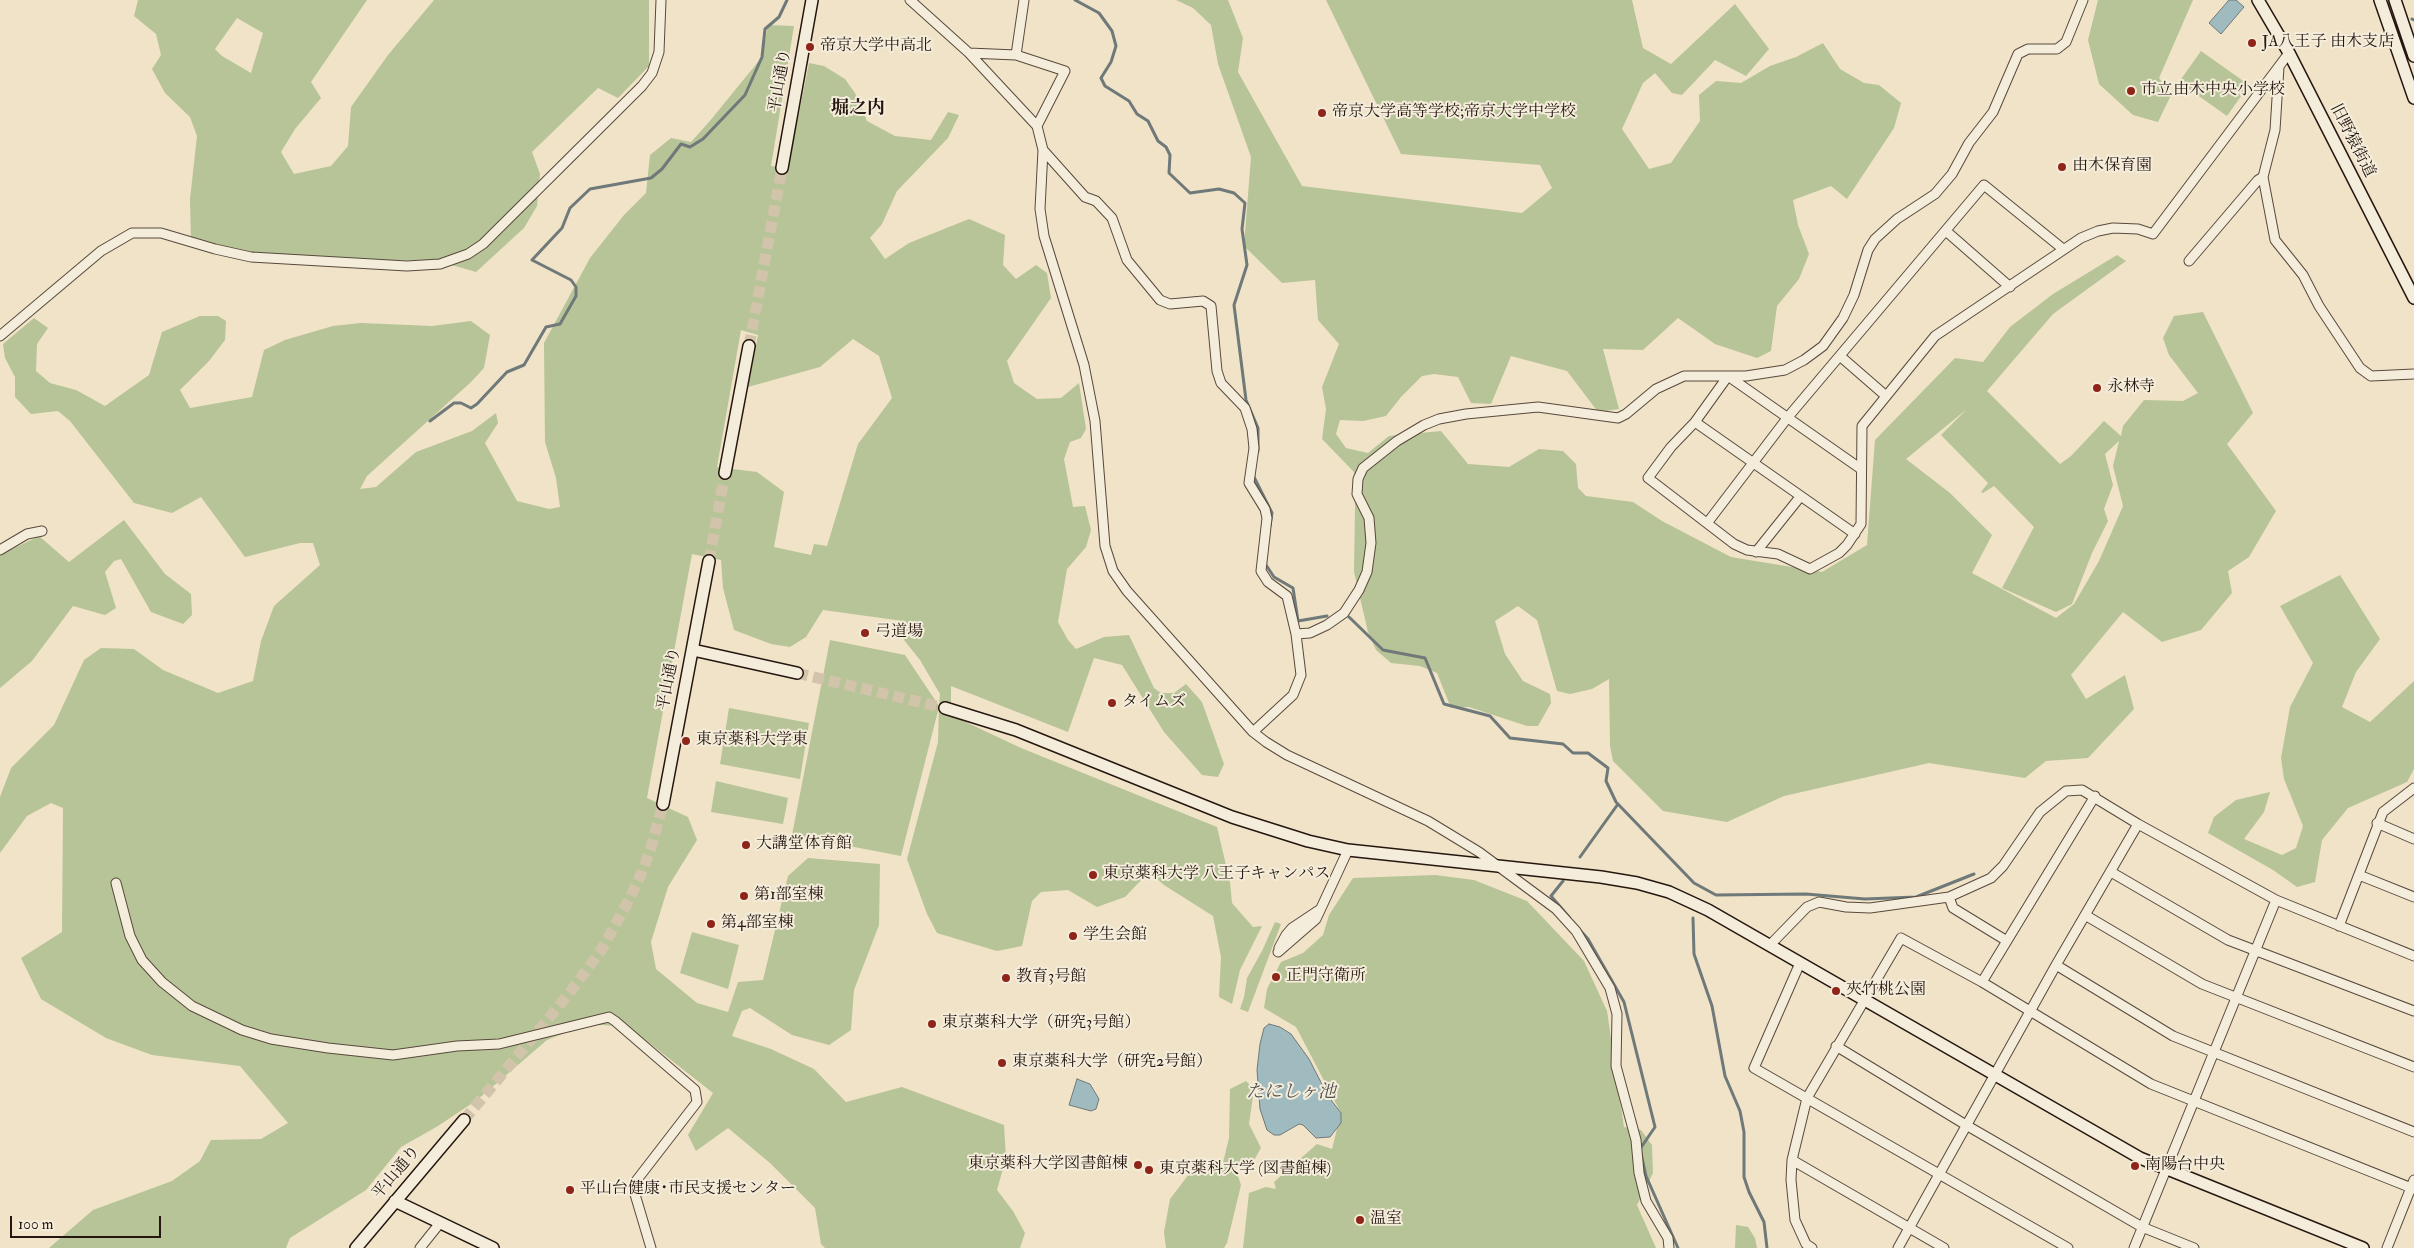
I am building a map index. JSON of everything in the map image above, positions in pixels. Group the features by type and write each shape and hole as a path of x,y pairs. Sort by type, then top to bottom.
{"street":[{"path":"0,336 101,251 132,233 161,233 224,252 251,257 407,266 440,264 468,254 483,244 642,86 652,73 658,52 661,0"},
{"name":"平山通り","path":"782,168 812,0"},
{"path":"910,0 969,53 1037,126 1042,150 1040,209 1044,236 1084,365 1095,421 1105,546 1114,571 1127,591 1253,732 1287,755 1428,821 1498,864 1556,909 1576,930 1610,988 1617,1014 1616,1066 1636,1140 1639,1173 1646,1202 1668,1238 1669,1248"},
{"path":"1016,55 1024,0"},
{"path":"1296,634 1310,633 1327,625 1344,613 1359,590 1367,572 1371,543 1369,518 1357,494 1358,479 1363,468 1396,441 1424,425 1439,419 1466,414 1538,407 1618,418 1626,414 1656,389 1684,376 1728,376 1785,370 1804,360 1823,346 1843,318 1854,295 1868,250 1876,239 1897,219 1935,194 1952,174 1970,144 1993,112 2018,54 2028,49 2057,49 2066,42 2083,0"},
{"name":"旧野猿街道","path":"2258,0 2289,53 2414,298"},
{"path":"2380,0 2414,98"},
{"path":"2396,0 2414,56"},
{"path":"969,53 1016,55 1065,71 1037,126"},
{"path":"1728,376 1696,422 1671,447 1648,478 1708,522 1734,544 1756,552 1778,554 1810,569 1839,553 1862,524 1862,426 1935,336 2010,287 2063,249 2098,231 2113,228 2138,229 2153,234 2289,53"},
{"path":"2279,67 2275,130 2264,177 2275,240 2304,276 2356,364 2371,376 2414,374"},
{"path":"1042,150 1085,197 1096,202 1112,218 1127,260 1160,300 1170,304 1202,300 1211,306 1217,371 1221,383 1245,408 1252,429 1254,448 1249,484 1265,509 1267,518 1261,571 1268,582 1287,596 1296,634 1301,674 1293,695 1253,732"},
{"path":"2189,261 2258,180 2264,177"},
{"path":"1708,522 1788,416 1984,185 2063,249"},
{"path":"1946,231 2010,287"},
{"path":"725,473 750,346"},
{"path":"1840,356 1886,396"},
{"path":"1728,376 1862,469"},
{"path":"1696,422 1855,534"},
{"path":"1756,552 1800,497"},
{"path":"0,550 28,534 42,531"},
{"name":"平山通り","path":"663,804 709,561"},
{"path":"692,650 797,673"},
{"path":"945,708 1016,730 1252,824 1308,841 1348,850 1498,864 1637,883 1669,892 1708,910 1770,945 2140,1158 2363,1248"},
{"path":"2339,926 2377,823 2383,812 2414,788"},
{"path":"1770,945 1807,907 1819,902 1846,907 1870,908 1949,897 1991,878 2003,866 2040,812 2066,791 2082,790 2095,796 2138,824 2276,900 2414,956"},
{"path":"1982,982 2095,796"},
{"path":"2377,823 2414,839"},
{"path":"1898,1248 2056,965 2138,824"},
{"path":"1321,908 1292,928 1281,942 1278,952 1309,927 1321,908 1348,850"},
{"path":"2111,872 2228,940 2414,1011"},
{"path":"2358,875 2414,896"},
{"path":"116,883 130,936 142,960 162,982 192,1006 242,1030 271,1039 328,1048 393,1055 457,1046 499,1044 609,1017 615,1021 696,1090 697,1102 636,1181 634,1191 652,1248"},
{"path":"1949,897 1953,908 2007,941"},
{"path":"2134,1248 2276,900"},
{"path":"2085,916 2202,984 2414,1067"},
{"path":"1812,1248 1806,1244 1795,1220 1790,1180 1792,1160 1807,1098 1901,938 1982,982 2151,1084 2413,1185 2387,1248"},
{"path":"1800,963 1754,1068 2068,1248"},
{"path":"2056,965 2173,1036 2414,1132"},
{"path":"1836,1046 1966,1125 2142,1227 2194,1248"},
{"name":"平山通り","path":"356,1248 464,1120"},
{"path":"1792,1160 1944,1248"},
{"path":"395,1201 493,1248"},
{"path":"420,1248 440,1223"}],"green space":[{"path":"138,0 367,0 311,82 321,98 295,129 281,152 294,174 331,166 348,146 351,107 388,55 434,0 649,0 649,66 618,98 598,88 532,152 540,174 537,206 524,228 476,272 438,261 374,260 250,252 191,240 190,199 197,136 190,117 165,93 152,69 161,55 156,34 134,16","holes":["237,18 263,33 251,73 222,56 215,49"]},
{"path":"1176,0 1228,0 1243,38 1238,72 1302,186 1522,213 1552,188 1540,165 1401,154 1326,0 1632,0 1643,48 1671,64 1735,4 1769,49 1746,76 1715,60 1682,95 1672,93 1655,73 1643,83 1622,129 1649,169 1671,163 1700,121 1699,95 1716,81 1741,83 1770,66 1796,57 1823,43 1840,69 1864,83 1879,85 1901,103 1894,128 1847,199 1831,186 1793,200 1798,225 1809,254 1799,279 1777,306 1771,351 1757,358 1715,344 1678,318 1643,350 1603,349 1619,409 1598,412 1567,371 1511,356 1491,404 1471,403 1458,377 1434,374 1422,376 1401,397 1386,416 1363,421 1340,420 1336,434 1346,448 1368,453 1389,436 1441,431 1468,464 1509,467 1539,449 1563,451 1576,464 1578,488 1586,496 1633,502 1662,521 1731,557 1822,572 1867,545 1875,440 1955,358 1983,362 2010,327 2053,294 2117,255 2126,261 2053,314 1987,391 2060,464 2071,456 2104,421 2121,436 2123,426 2144,400 2183,401 2198,393 2169,355 2163,338 2174,316 2203,312 2253,413 2227,444 2276,511 2249,557 2228,571 2232,593 2201,630 2162,642 2123,612 2071,675 2086,699 2125,675 2134,709 2088,758 2046,761 2025,778 1929,763 1784,796 1727,822 1663,811 1613,761 1610,746 1609,679 1592,689 1570,694 1557,691 1537,620 1518,606 1495,621 1505,654 1523,681 1550,694 1551,703 1538,726 1527,726 1469,707 1451,708 1437,673 1420,666 1391,663 1376,650 1368,632 1354,572 1354,472 1322,439 1326,409 1322,387 1339,344 1318,320 1315,280 1282,283 1244,246 1251,157 1218,64 1211,25 1193,8","holes":["1967,409 1941,435 1988,483 1981,492 1983,493 1994,486 2034,527 2002,588 2056,612 2072,604 2092,553 2108,521 2104,509 2113,485 2105,454 2119,441 2113,466 2123,506 2099,561 2074,604 2056,618 1972,573 1992,535 1950,493 1906,459"]},
{"path":"2098,0 2193,0 2159,78 2171,95 2158,122 2133,115 2099,84 2088,40"},
{"path":"768,25 794,26 771,166 788,168 809,63 824,66 845,79 855,93 867,121 895,136 931,140 948,112 959,115 948,138 897,191 882,224 870,238 885,259 909,243 969,219 1005,235 1003,265 1016,279 1036,265 1047,273 1051,298 1007,361 1014,383 1037,399 1061,398 1079,383 1086,429 1081,438 1070,442 1064,459 1073,507 1085,506 1091,530 1086,547 1067,569 1058,622 1068,640 1076,649 1104,637 1129,635 1154,688 1161,693 1174,693 1186,684 1202,702 1224,764 1218,777 1202,775 1164,732 1122,665 1094,658 1068,732 951,686 951,715 1021,748 1217,827 1230,882 1232,903 1253,927 1262,926 1240,970 1232,1004 1219,997 1221,957 1213,916 1164,885 1149,872 1125,897 1097,907 1068,890 1041,892 1032,901 1022,946 997,951 937,933 927,914 907,859 938,742 939,707 901,856 792,835 830,640 905,655 939,706 940,694 920,660 904,640 903,621 823,610 806,637 790,647 771,644 734,630 723,588 721,560 692,554 647,798 688,817 697,840 668,887 651,942 656,969 697,1003 728,1012 738,982 763,980 788,876 808,858 880,864 879,925 854,990 851,1030 829,1045 792,1035 750,1008 742,1011 732,1036 771,1049 814,1069 846,1102 902,1087 1004,1125 1006,1158 997,1190 1013,1211 1025,1233 1020,1248 825,1248 821,1244 815,1208 770,1163 728,1128 696,1151 688,1135 713,1093 629,1027 587,1024 547,1040 477,1100 438,1126 401,1147 366,1190 290,1238 286,1248 49,1248 93,1210 172,1181 200,1161 211,1140 261,1139 288,1123 240,1066 152,1055 106,1038 41,999 21,958 62,932 63,808 51,803 27,816 0,853 0,797 11,768 54,725 84,660 101,648 134,649 163,670 218,693 253,681 261,641 274,606 320,565 313,543 300,543 245,557 201,497 172,513 134,503 70,421 58,411 31,414 15,397 15,377 5,358 3,344 34,318 48,328 37,344 36,371 50,383 76,390 105,406 149,375 162,332 200,316 218,316 226,321 225,340 209,361 180,390 190,408 252,397 264,350 285,340 333,326 361,323 432,326 471,321 490,335 484,368 367,476 360,489 376,487 416,452 472,431 496,413 498,423 485,443 517,501 549,509 560,507 556,478 545,442 544,343 590,258 624,215 646,193 650,155 671,138 691,142 762,57","holes":["741,330 758,335 748,387 820,367 853,339 879,356 892,398 858,444 827,546 814,544 811,555 774,547 784,492 757,472 717,467"]},
{"path":"2201,51 2249,85 2227,116 2179,82"},
{"path":"124,520 165,574 191,594 192,615 183,624 151,612 121,559 114,561 105,572 116,608 105,615 73,606 32,661 0,688 0,555 39,536 69,562"},
{"path":"2340,575 2380,639 2356,672 2342,707 2370,722 2414,681 2414,769 2407,782 2348,808 2322,840 2315,882 2297,887 2273,870 2208,833 2214,817 2236,800 2270,792 2264,812 2244,839 2282,855 2296,848 2303,826 2284,779 2281,758 2290,707 2313,663 2280,606"},
{"path":"729,708 809,723 800,779 720,764"},
{"path":"716,781 788,798 783,824 711,812"},
{"path":"1435,875 1474,880 1527,901 1584,961 1607,1011 1624,1127 1641,1130 1652,1145 1653,1173 1637,1205 1656,1248 1243,1248 1249,1193 1266,1187 1276,1189 1274,1182 1317,1144 1332,1149 1341,1113 1296,1027 1264,1008 1267,989 1281,962 1303,953 1323,935 1329,915 1353,878"},
{"path":"1275,922 1281,924 1248,1012 1240,1009 1247,978"},
{"path":"692,932 739,945 728,989 680,973"},
{"path":"1246,1081 1254,1089 1249,1124 1261,1148 1253,1162 1248,1165 1234,1164 1241,1185 1227,1243 1224,1248 1166,1248 1164,1232 1170,1199 1189,1174 1222,1167 1229,1138 1230,1089"},
{"path":"1736,1225 1748,1227 1755,1238 1757,1248 1735,1248"}],"water":[{"path":"2229,0 2236,0 2244,7 2221,34 2209,23"},
{"name":"たにしヶ池","path":"1269,1024 1280,1027 1291,1034 1309,1059 1328,1096 1341,1113 1341,1123 1330,1137 1316,1138 1303,1125 1299,1124 1280,1135 1274,1135 1267,1130 1260,1109 1257,1070 1264,1028"},
{"path":"1077,1079 1090,1084 1099,1099 1096,1109 1091,1111 1069,1105"}],"waterway":[{"path":"430,421 454,403 461,403 471,408 477,404 507,372 524,365 546,327 560,324 576,296 576,287 571,280 532,260 562,228 570,208 590,189 651,178 662,169 681,144 690,147 703,139 745,95 762,57 765,29 779,17 787,0"},
{"path":"1075,0 1099,13 1112,31 1116,46 1111,62 1101,78 1105,86 1129,101 1137,114 1148,121 1158,141 1166,147 1170,155 1169,173 1190,193 1219,189 1234,193 1245,203 1242,229 1247,265 1234,305 1246,400 1258,428 1258,451"},
{"path":"1254,477 1272,513 1270,526"},
{"path":"1266,565 1274,577 1293,588 1298,621 1327,616"},
{"path":"1349,617 1383,650 1425,658 1444,704 1490,716 1510,738 1563,744 1573,753 1588,753 1608,768 1606,781 1616,802 1694,883 1716,895 1806,894 1865,899 1916,897 1974,874"},
{"path":"1580,857 1618,804"},
{"path":"1563,881 1551,896 1569,917"},
{"path":"1693,918 1694,954 1712,1006 1725,1076 1740,1111 1744,1132 1744,1177 1749,1192 1764,1222 1767,1248"},
{"path":"1579,929 1588,939 1624,1002 1655,1127 1640,1149 1646,1176 1678,1248"}],"tunnel":[{"path":"749,346 782,168"},
{"path":"709,561 725,473"},
{"path":"797,673 945,708"},
{"path":"464,1120 568,995 602,949 642,872 651,848 663,804"}],"place":[{"name":"JA八王子 由木支店","path":"2252,43"},
{"name":"帝京大学中高北","path":"810,47"},
{"name":"市立由木中央小学校","path":"2131,91"},
{"name":"帝京大学高等学校;帝京大学中学校","path":"1322,113"},
{"name":"由木保育園","path":"2062,167"},
{"name":"永林寺","path":"2097,388"},
{"name":"弓道場","path":"865,633"},
{"name":"タイムズ","path":"1112,703"},
{"name":"東京薬科大学東","path":"686,741"},
{"name":"大講堂体育館","path":"746,845"},
{"name":"東京薬科大学 八王子キャンパス","path":"1093,875"},
{"name":"第1部室棟","path":"744,896"},
{"name":"第4部室棟","path":"711,924"},
{"name":"学生会館","path":"1073,936"},
{"name":"正門守衛所","path":"1276,977"},
{"name":"教育3号館","path":"1006,978"},
{"name":"夾竹桃公園","path":"1836,991"},
{"name":"東京薬科大学（研究3号館）","path":"932,1024"},
{"name":"東京薬科大学（研究2号館）","path":"1002,1063"},
{"name":"東京薬科大学図書館棟","path":"1138,1165"},
{"name":"南陽台中央","path":"2135,1166"},
{"name":"東京薬科大学 (図書館棟)","path":"1149,1170"},
{"name":"平山台健康･市民支援センター","path":"570,1190"},
{"name":"温室","path":"1360,1220"}],"district":[{"name":"堀之内","path":"858,109"}]}
